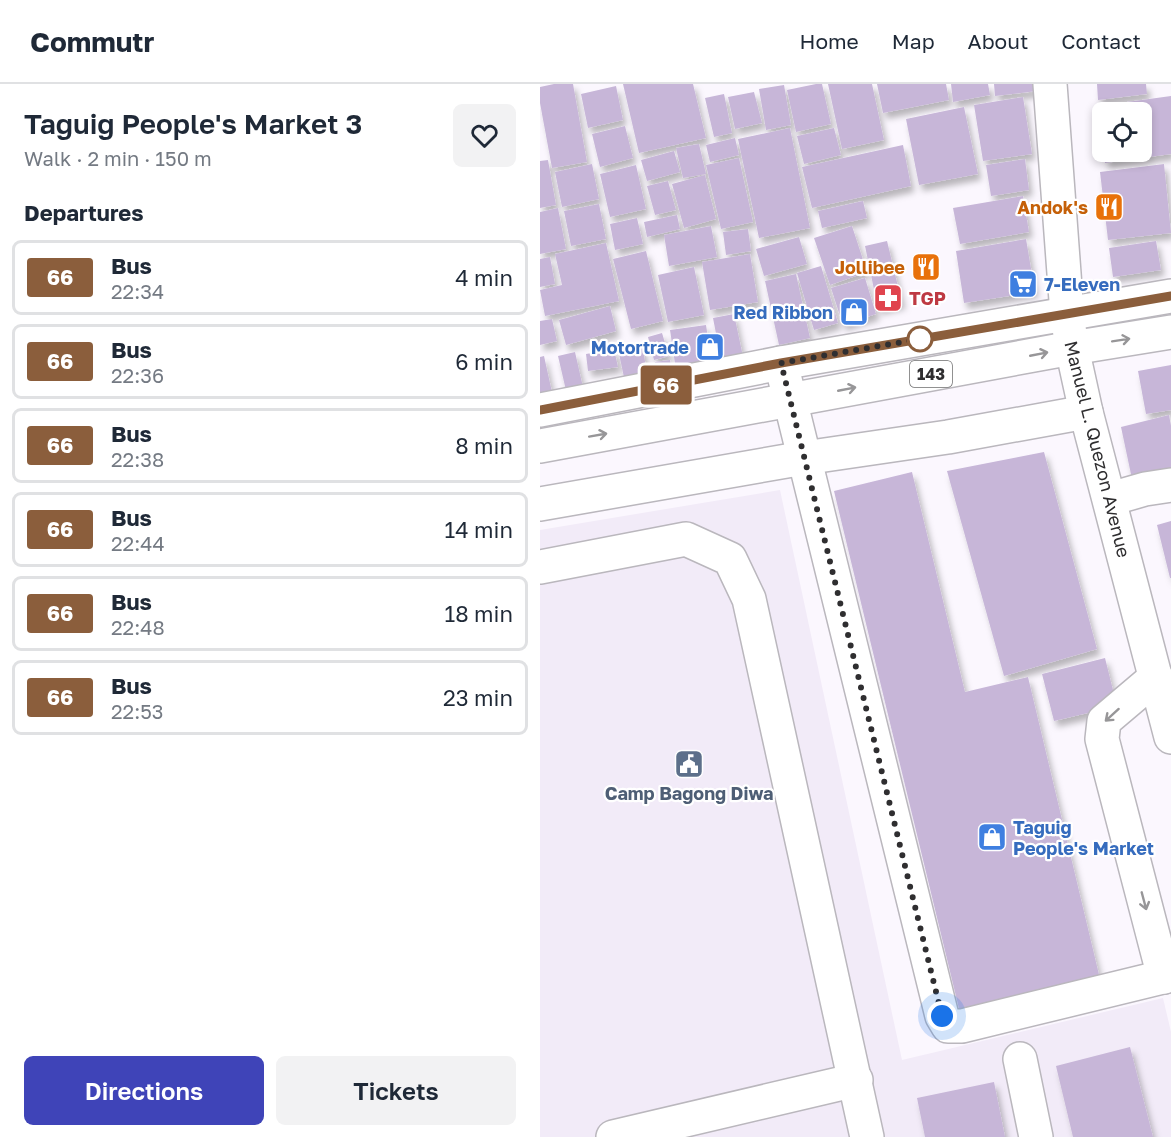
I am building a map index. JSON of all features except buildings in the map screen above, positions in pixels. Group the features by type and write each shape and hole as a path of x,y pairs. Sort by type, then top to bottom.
{"main road":[{"name":"Manuel L. Quezon Avenue","path":"1050,84 1067,314 1072,348 1086,411 1171,737"},
{"path":"1067,314 1171,296"},
{"name":"143","path":"540,410 781,363 1067,314"},
{"path":"1072,348 1171,332"},
{"name":"143","path":"540,446 1072,348"},
{"path":"781,363 942,1016 948,1026 962,1026 1168,976 1102,739 1104,722 1156,677"},
{"path":"540,504 804,458 948,438 1086,411"},
{"path":"1110,500 1145,489 1171,485"},
{"path":"540,567 686,539 730,559 749,599 867,1137"},
{"path":"1020,1059 1036,1137"},
{"path":"613,1137 856,1080"}],"shaded area":[{"name":"Camp Bagong Diwa","path":"780,490 902,1060 1163,998 1171,1032 1171,1137 540,1137 540,530"}],"bus line":[{"name":"66","path":"540,410 781,363 1171,296"}],"place":[{"name":"Andok's","path":"1109,207"},
{"name":"Jollibee","path":"926,267"},
{"name":"7-Eleven","path":"1023,284"},
{"name":"TGP","path":"888,298"},
{"name":"Red Ribbon","path":"854,312"},
{"name":"Motortrade","path":"710,347"},
{"name":"Camp Bagong Diwa","path":"689,764"},
{"name":"Taguig People's Market","path":"992,837"}],"route":[{"path":"920,339 781,363 942,1016"}]}
